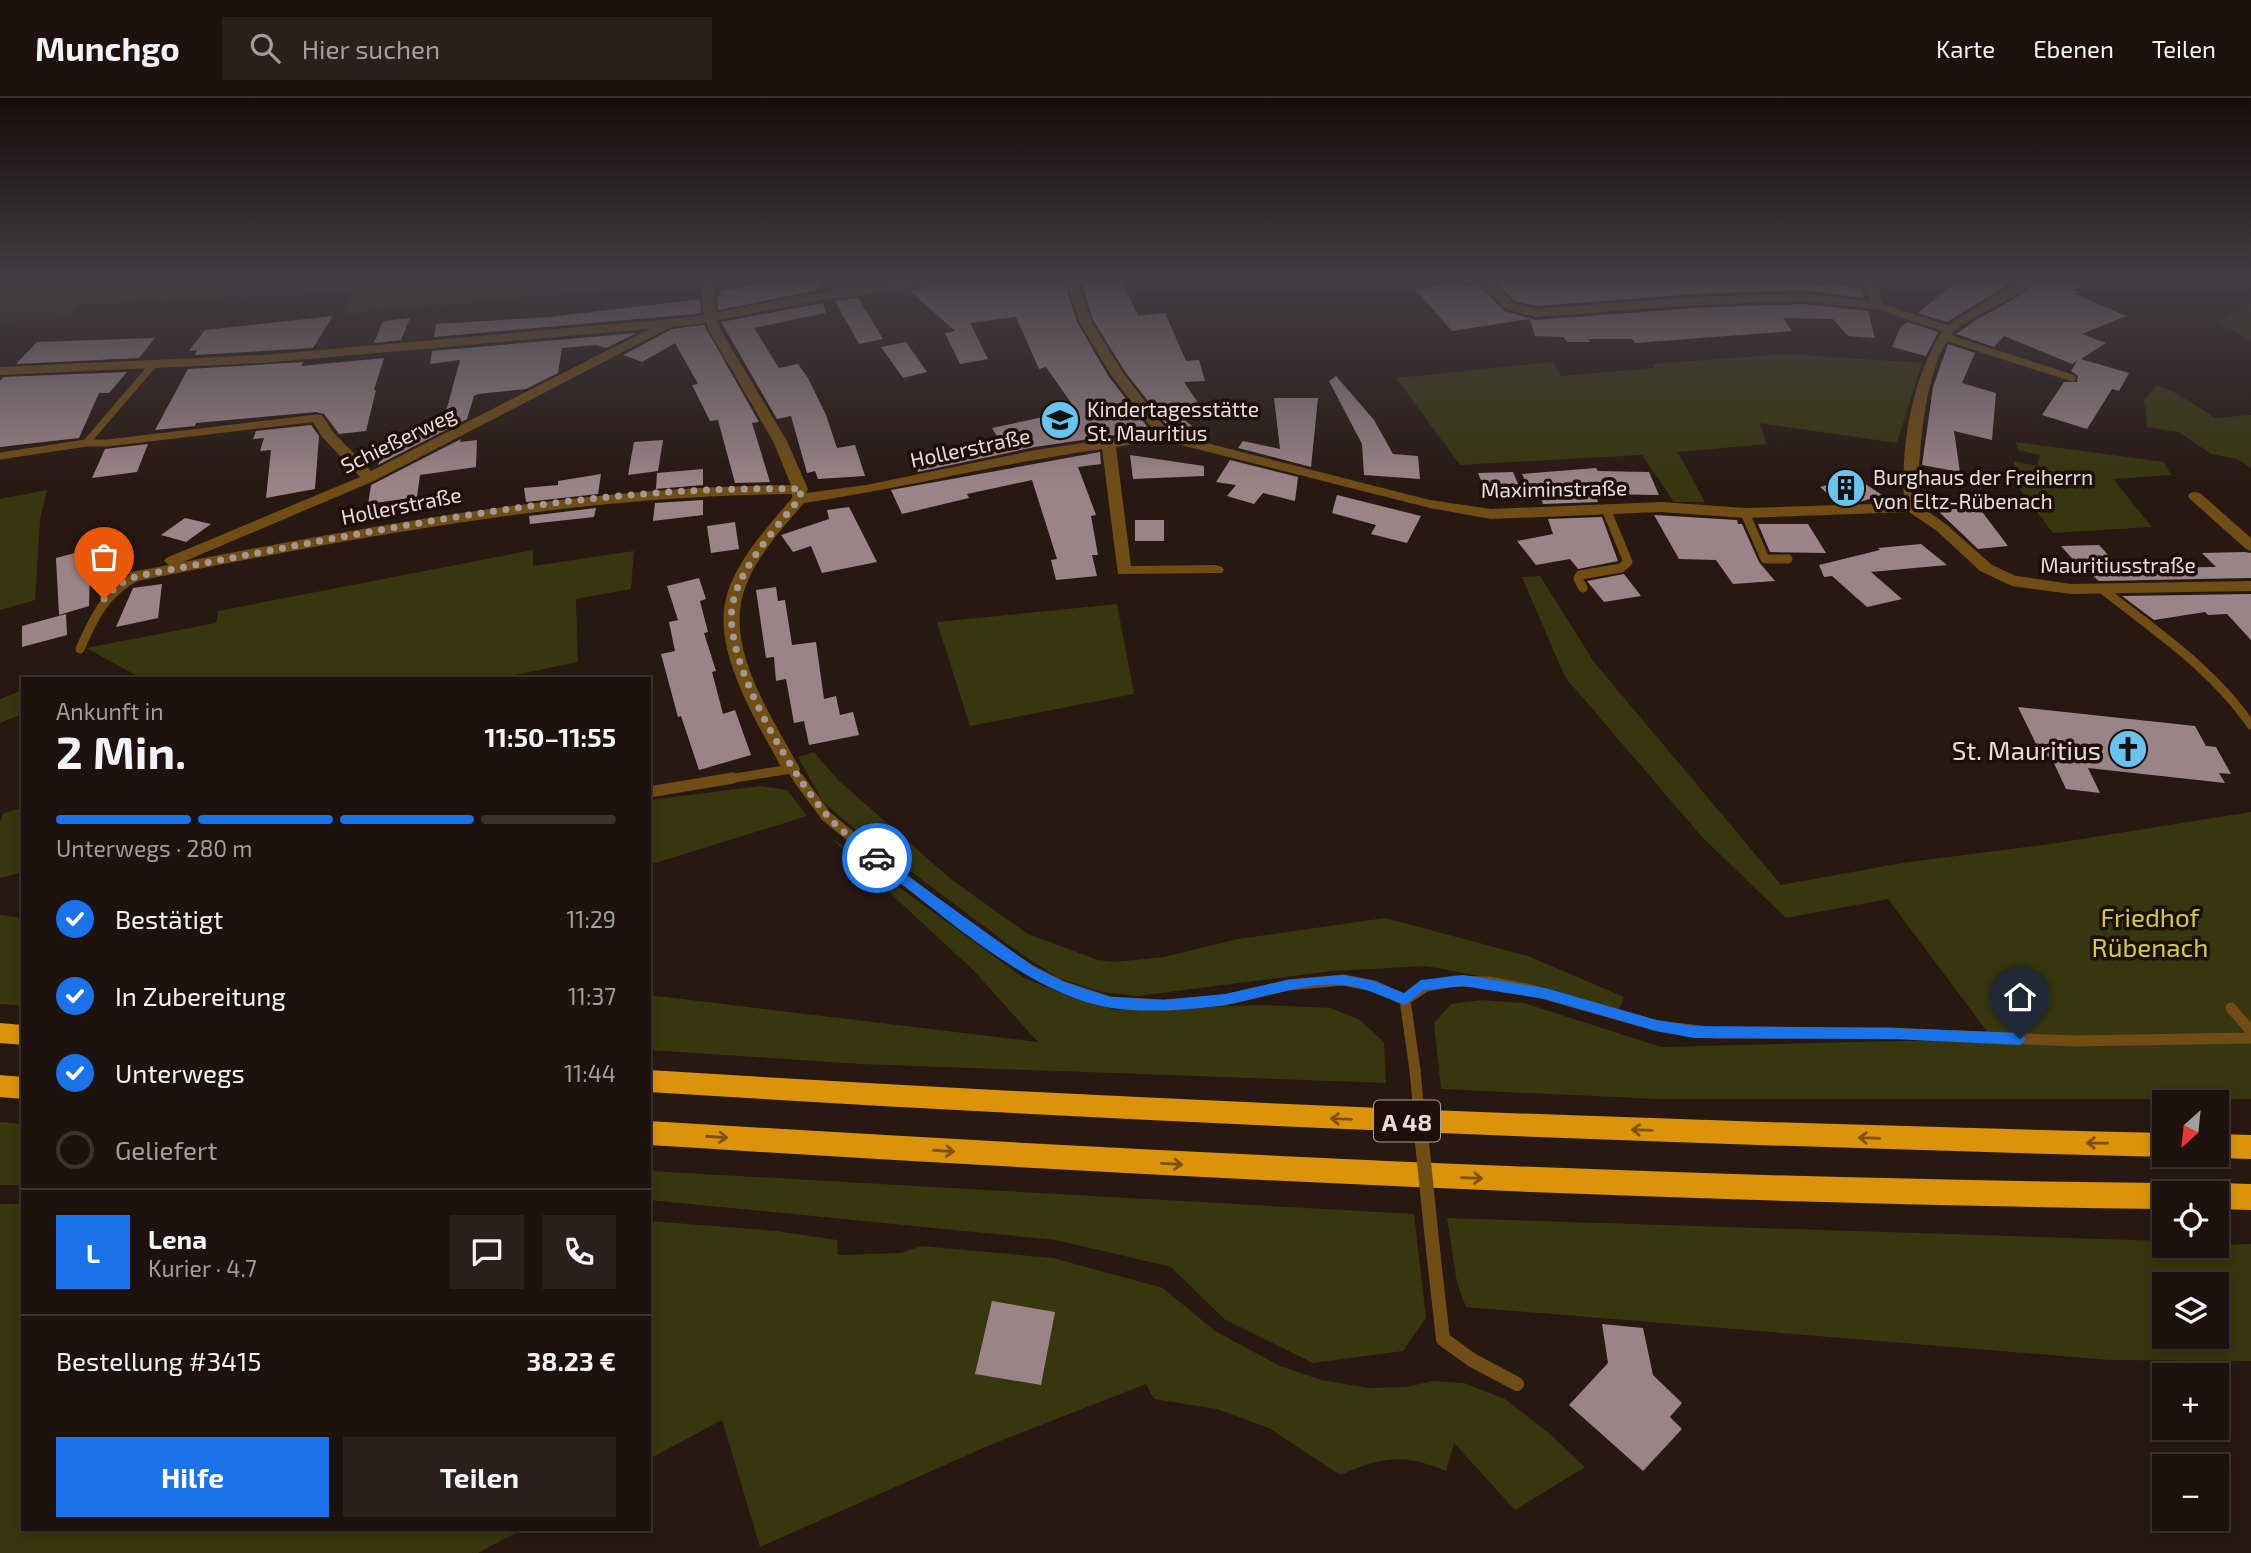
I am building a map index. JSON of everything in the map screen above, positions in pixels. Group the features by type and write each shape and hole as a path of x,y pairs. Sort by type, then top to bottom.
{"highway":[{"path":"0,1033 21,1035"},
{"name":"A 48","path":"651,1081 1323,1118 1863,1138 2152,1145"},
{"path":"0,1086 21,1088"},
{"name":"A 48","path":"651,1133 1341,1173 1688,1187 2152,1196"},
{"path":"2230,1146 2251,1147"},
{"path":"2229,1196 2251,1197"}],"street":[{"path":"0,371 263,359 377,349"},
{"name":"Schießerweg","path":"137,576 369,478 619,349"},
{"path":"724,349 770,424 800,494 741,579 733,601 730,621 743,669 791,769"},
{"path":"1102,349 1118,375 1165,435"},
{"path":"1912,507 1912,444 1927,380 1940,349"},
{"path":"317,418 328,435 369,478"},
{"name":"Maximinstraße","path":"1109,444 1165,435 1430,504 1477,512 1525,514 1661,507 1745,513 1912,507"},
{"path":"1109,444 1124,571 1216,570"},
{"name":"Hollerstraße","path":"137,576 466,514 543,503 648,493 800,494 866,489 1036,454 1109,444"},
{"path":"2195,496 2251,546"},
{"name":"Mauritiusstraße","path":"1912,507 1942,528 1998,576 2012,581 2056,588 2102,589 2194,585 2251,586"}],"lane":[{"path":"1991,349 2072,378"},
{"path":"86,443 153,365"},
{"path":"0,456 86,443 107,443 317,418"},
{"path":"1583,588 1578,579 1580,575 1621,568 1628,563 1626,552 1606,509"},
{"path":"1745,513 1765,559 1788,559"},
{"path":"80,649 104,599 119,584 137,576"},
{"path":"2102,589 2204,668 2239,705 2251,725"},
{"path":"651,792 791,769 827,816 889,868 1020,964 1061,986 1110,1002 1164,1005 1225,1000 1288,985 1343,980 1374,986 1405,1000"},
{"path":"1405,1000 1421,986 1463,980 1545,994 1656,1026 1694,1032 1893,1033 2097,1041 2251,1038"},
{"path":"1405,1000 1415,1070 1443,1339 1472,1360 1517,1384"},
{"path":"2231,1008 2251,1031"}],"green space":[{"path":"1787,354 1922,363 1897,443 1759,423 1767,444 1678,452 1705,502 1674,502 1642,455 1460,465 1396,378 1553,362 1561,376 1655,368 1652,364"},
{"path":"2157,385 2178,394 2215,418 2251,415 2251,468 2237,459 2211,454 2179,432 2147,427 2144,400"},
{"path":"2016,442 2164,462 2171,475 2113,479 2152,527 2053,533 2017,486 2014,461 2037,466 2040,455 2018,450"},
{"path":"47,490 40,519 35,600 0,610 0,499"},
{"path":"533,550 533,566 634,551 631,589 576,599 578,662 505,677 139,677 86,648 216,623 218,611"},
{"name":"Friedhof Rübenach","path":"1540,576 1594,662 1781,885 1902,863 2050,844 2251,812 2251,1099 2230,1099 2230,1090 2152,1090 2152,1099 1657,1099 1441,1089 1434,1023 1451,1004 1481,1000 1524,1003 1661,1047 2025,1038 1989,1034 1888,899 1786,918 1702,837 1565,677 1522,577"},
{"path":"1117,604 1134,694 970,726 937,622"},
{"path":"21,691 21,715 0,723 0,699"},
{"path":"814,752 838,780 952,880 1028,934 1098,960 1115,962 1164,957 1238,939 1385,918 1528,956 1624,997 1619,1010 1516,983 1426,966 1333,971 1138,996 1102,992 1058,978 1017,951 861,834 823,802 798,757"},
{"path":"761,786 787,790 807,816 651,864 651,800"},
{"path":"21,808 21,873 0,878 0,821 3,814"},
{"path":"830,837 1024,978 1073,998 1116,1010 1264,1005 1331,1008 1360,1020 1384,1042 1386,1083 861,1064 651,1050 651,995 1038,1042 974,971"},
{"path":"0,915 21,918 21,1006 0,1004"},
{"path":"0,1122 21,1124 21,1185 0,1185"},
{"path":"651,1171 1414,1214 1426,1318 1403,1351 1313,1363 1224,1319 1171,1267 1056,1240 651,1200"},
{"path":"0,1204 21,1204 21,1531 519,1531 478,1553 0,1553"},
{"path":"1447,1218 2152,1241 2152,1258 2229,1258 2229,1245 2251,1244 2251,1361 2111,1360 1466,1307 1457,1283"},
{"path":"651,1221 776,1231 837,1240 838,1255 901,1253 921,1246 1053,1258 1163,1288 1215,1331 1280,1366 1321,1380 1369,1388 1406,1387 1433,1381 1464,1383 1505,1399 1550,1434 1585,1467 1515,1510 1454,1443 1446,1471 1417,1462 1393,1460 1369,1464 1340,1475 1269,1428 1217,1409 1154,1399 1146,1384 990,1445 760,1547 722,1420 651,1458"}],"building":[{"path":"30,349 146,349 139,358 16,364"},
{"path":"191,349 298,349 195,355 197,350 189,351"},
{"path":"562,349 558,373 526,389 474,396 467,419 378,465 386,442 404,440 408,429 431,427 434,416 445,415 460,360 430,364 432,351"},
{"path":"634,349 665,349 642,362 623,355"},
{"path":"678,349 718,349 759,422 752,423 770,482 735,483 718,420 710,421 692,385 698,384"},
{"path":"737,349 767,349 779,368 798,364 826,415 837,448 855,445 865,476 818,479 815,471 807,473 791,416 777,419"},
{"path":"882,349 911,349 927,372 903,378"},
{"path":"953,349 983,349 988,359 960,364"},
{"path":"1030,349 1093,349 1109,377 1150,430 1035,447 918,472 910,454 940,448 945,458 982,450 985,454 1003,446 992,428 1076,410 1046,367 1039,369"},
{"path":"1111,349 1181,349 1186,361 1199,360 1205,381 1184,382 1203,410 1179,415 1192,426 1178,430 1166,424 1126,373"},
{"path":"1899,349 1930,349 1926,356"},
{"path":"1946,349 1963,349 1975,353 1962,383 1996,393 1992,440 1954,431 1960,472 1922,465 1933,387"},
{"path":"2035,349 2097,349 2081,359 2129,373 2119,391 2112,389 2087,429 2042,415 2064,382 2077,382 2078,376 2071,371 2078,360 2072,364"},
{"path":"384,358 366,431 339,434 324,414 316,412 196,423 195,426 155,430 188,369 304,362 301,366"},
{"path":"127,372 109,393 99,393 79,438 0,447 0,381 3,377"},
{"path":"1336,376 1374,420 1393,454 1418,456 1420,479 1364,475 1362,444 1329,381"},
{"path":"1274,398 1318,398 1311,467 1238,448 1243,441 1280,449"},
{"path":"311,425 319,436 315,489 266,498 271,450 260,451 264,438 253,439 256,431"},
{"path":"461,439 460,442 477,440 476,467 420,475 417,497 368,504 371,485"},
{"path":"663,440 658,471 628,475 634,442"},
{"path":"148,444 137,472 92,478 105,449"},
{"path":"1100,452 1101,464 1078,467 1096,515 1091,516 1098,555 1092,555 1097,576 1056,580 1051,560 1057,559 1032,480 967,494 969,498 902,514 891,490"},
{"path":"1130,455 1204,466 1204,476 1133,479"},
{"path":"1230,460 1298,477 1295,501 1263,493 1254,504 1227,496 1236,485 1216,482"},
{"path":"1596,468 1598,471 1649,472 1659,495 1595,494 1598,502 1543,504 1540,495 1532,495 1522,474"},
{"path":"703,469 703,485 656,489 657,473"},
{"path":"1513,472 1522,493 1487,495 1478,473"},
{"path":"601,474 598,494 526,502 524,488 558,485 558,481"},
{"name":"Burghaus der Freiherrn von Eltz-Rübenach","path":"1855,477 1882,495 1860,502 1837,502 1820,487"},
{"path":"1337,495 1421,516 1407,543 1371,534 1376,525 1332,513"},
{"path":"703,500 703,515 653,521 655,503"},
{"path":"849,507 877,562 822,573 811,546 793,552 781,535 829,519 827,510"},
{"path":"596,508 594,517 530,524 529,516"},
{"path":"1936,509 1980,509 2008,546 1978,549"},
{"path":"1654,515 1737,520 1738,524 1742,524 1759,562 1775,581 1733,584 1716,560 1679,559"},
{"path":"1602,517 1618,561 1578,569 1570,559 1536,565 1517,541 1553,534 1548,519"},
{"path":"185,518 211,524 186,542 161,535"},
{"path":"1135,520 1164,520 1164,541 1135,541"},
{"path":"735,522 739,549 711,553 707,526"},
{"path":"1758,524 1808,524 1826,553 1770,552"},
{"path":"1921,544 1947,565 1871,572 1902,599 1867,607 1832,576 1824,577 1819,565 1880,550 1878,548"},
{"path":"105,545 107,571 90,575 89,606 59,615 56,558"},
{"path":"2099,545 2120,568 2216,567 2202,553 2251,553 2251,578 2099,581 2085,573 2061,546"},
{"path":"1624,574 1641,596 1604,602 1587,581"},
{"path":"699,578 706,599 700,601 708,632 704,633 716,671 712,672 723,714 735,710 751,755 699,770 681,716 678,717 661,654 675,651 669,622 678,620 667,586"},
{"path":"162,584 158,618 116,627 133,588"},
{"path":"776,587 778,601 785,600 792,645 816,642 824,699 836,696 840,715 853,712 859,735 809,745 804,721 794,723 786,679 776,681 774,657 766,658 756,590"},
{"path":"2251,594 2251,640 2227,614 2208,615 2205,612 2154,620 2122,596"},
{"path":"66,614 67,635 22,647 22,626"},
{"name":"St. Mauritius","path":"2018,707 2195,726 2206,746 2216,747 2231,774 2219,773 2225,783 2088,768 2100,793 2066,789 2052,759 2040,752"},
{"path":"992,1301 1055,1312 1041,1385 975,1374"},
{"path":"1602,1324 1643,1328 1653,1375 1682,1403 1670,1417 1682,1429 1643,1471 1569,1405 1608,1363"}],"way so far":[{"path":"104,599 119,584 137,576 466,514 635,494 802,489 799,499 741,579 733,601 730,621 734,643 743,669 791,769 827,816 877,858"}],"place":[{"name":"Kindertagesstätte St. Mauritius","path":"1060,420"},
{"name":"Burghaus der Freiherrn von Eltz-Rübenach","path":"1846,488"},
{"name":"St. Mauritius","path":"2128,749"}],"route":[{"path":"877,858 1030,970 1061,986 1110,1002 1164,1005 1225,1000 1288,985 1343,980 1374,986 1405,1000 1412,991 1421,986 1463,980 1545,994 1656,1026 1694,1032 1893,1033 2020,1039"}]}
